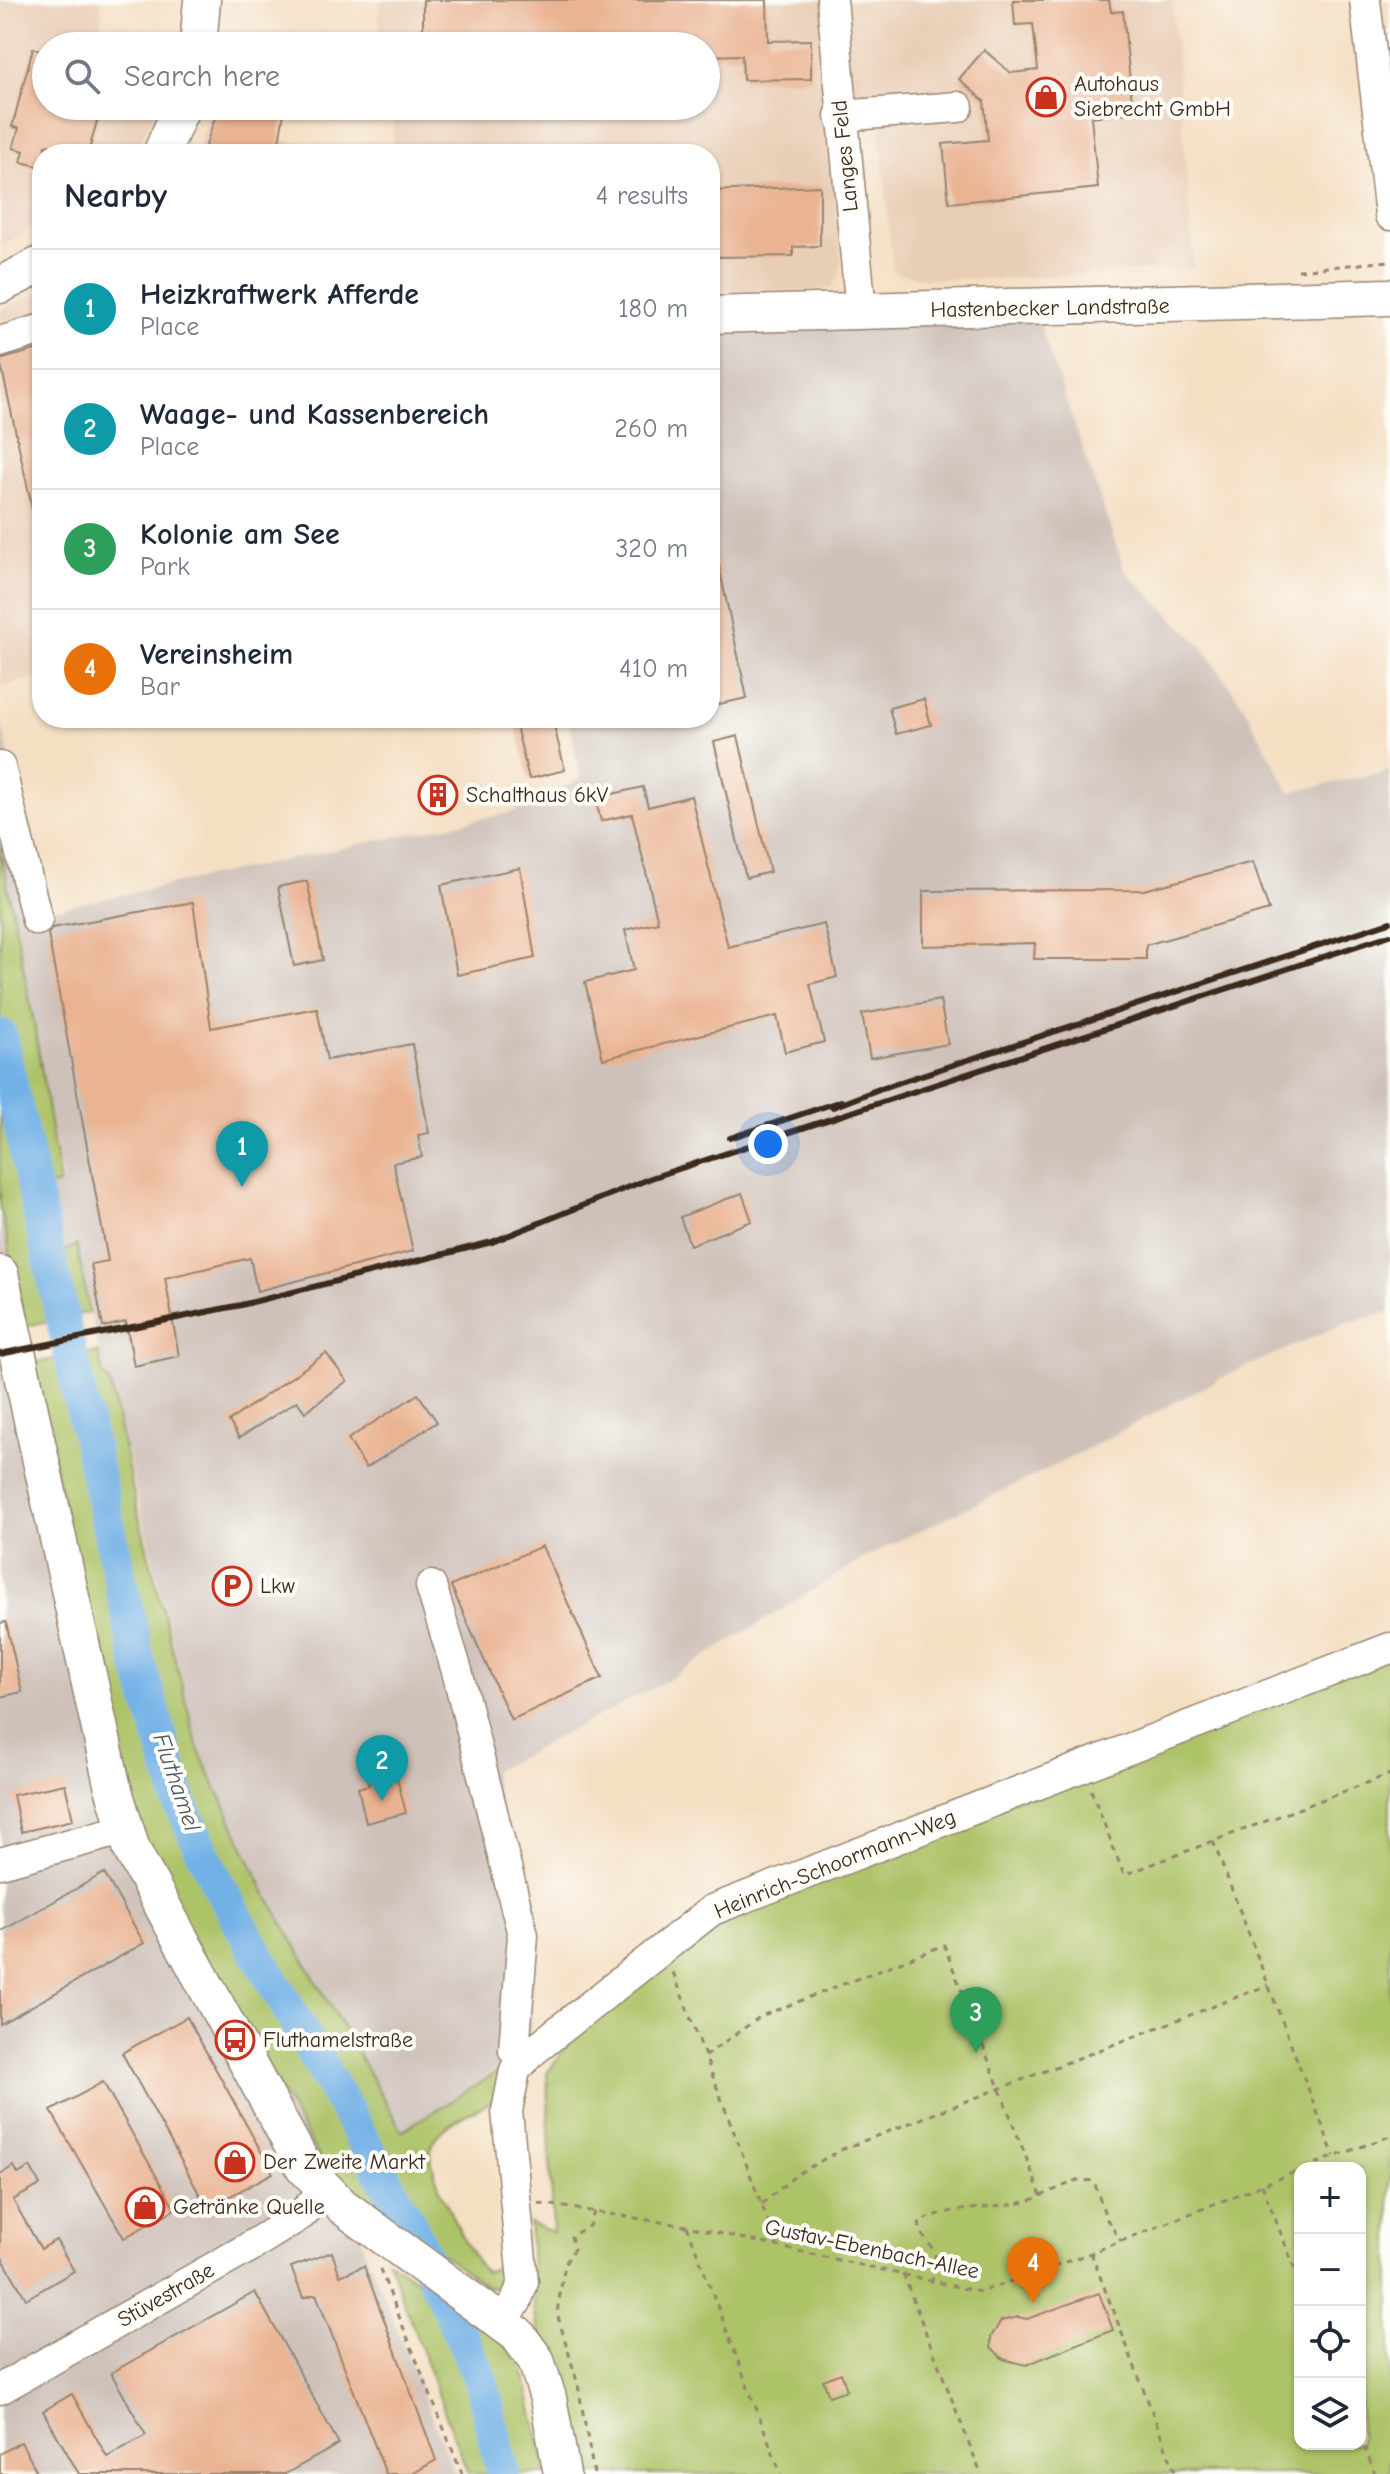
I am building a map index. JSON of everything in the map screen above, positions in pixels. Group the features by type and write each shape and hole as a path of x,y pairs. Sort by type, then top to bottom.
{"main road":[{"path":"199,32 202,0"},
{"path":"165,144 176,120"},
{"path":"0,285 32,269"},
{"name":"Hastenbecker Landstraße","path":"720,315 1390,297"},
{"path":"0,1274 112,1784 132,1850 304,2167 324,2191 502,2321 536,2360 548,2398 562,2474"}],"street":[{"name":"Langes Feld","path":"832,0 840,116 861,312"},
{"path":"1371,0 1390,215"},
{"path":"840,116 958,107"},
{"path":"0,342 32,332"},
{"path":"0,767 37,920"},
{"path":"431,1586 457,1671 523,1935 514,2050"},
{"name":"Heinrich-Schoormann-Weg","path":"502,2321 516,2302 523,2282 507,2111 515,2070 533,2051 712,1910 1390,1648"},
{"path":"0,1863 126,1829"},
{"name":"Stüvestraße","path":"0,2389 248,2248 302,2214 324,2191"}],"path":[{"path":"1082,1768 1124,1875 1390,1774"},
{"path":"1213,1841 1334,2156"},
{"path":"705,2056 761,2016 944,1945 1041,2196"},
{"path":"663,1948 777,2245"},
{"path":"762,2204 796,2175 840,2150 1268,1985"},
{"name":"Gustav-Ebenbach-Allee","path":"1319,2162 1390,2136"},
{"name":"Gustav-Ebenbach-Allee","path":"515,2203 554,2202 687,2226 980,2292 1091,2253 1294,2172"},
{"path":"932,2281 937,2262 935,2250 922,2234 919,2222 971,2210 1021,2205 1077,2180 1094,2181 1106,2218 1121,2241"},
{"path":"1262,2185 1294,2267"},
{"path":"594,2474 578,2385 557,2313 565,2264 574,2249 571,2236 589,2226 595,2210"},
{"path":"369,2226 377,2261 462,2474"},
{"path":"687,2226 781,2474"},
{"path":"1091,2253 1176,2474"},
{"path":"903,2274 981,2474"},
{"path":"1366,2450 1375,2474"}],"shaded area":[{"path":"0,0 100,0 102,17 97,32 32,32 32,120 152,120 137,144 32,144 32,228 0,246"},
{"path":"379,0 1172,0 1194,268 995,279 926,279 893,272 876,95 824,97 841,259 839,275 831,288 823,290 720,292 720,144 393,144 394,120 720,120 720,32 380,32"},
{"path":"208,120 227,120 296,144 200,144"},
{"path":"32,297 32,679 0,686 0,311"},
{"path":"1038,320 1125,571 1202,646 1244,707 1290,792 1390,771 1390,1312 1345,1323 1223,1377 1058,1464 871,1554 666,1681 492,1772 534,1940 530,2039 494,2072 402,2131 265,1892 199,1749 110,1384 102,1372 78,1243 58,1254 53,1237 60,1225 50,1188 63,1184 0,840 0,717 46,911 513,812 581,778 570,728 720,728 720,330"},
{"path":"0,1213 26,1331 349,2210 455,2474 0,2474"}],"green space":[{"path":"0,847 33,1018 60,1184 47,1187 58,1226 51,1236 56,1256 77,1245 89,1312 26,1326 0,1207"},
{"path":"98,1352 102,1372 110,1384 136,1505 198,1749 265,1892 402,2131 507,2066 496,2099 446,2128 434,2141 431,2152 445,2201 476,2262 486,2272 510,2261 509,2279 501,2289 487,2287 326,2169 157,1877 125,1798 33,1363"},
{"path":"1390,1655 1390,2474 575,2474 535,2315 529,2223 553,2232 547,2073 577,2032 713,1915"},
{"path":"388,2260 500,2338 523,2368 547,2474 468,2474"}],"building":[{"path":"423,0 767,0 768,41 811,40 811,79 743,80 742,55 720,56 720,32 423,32"},
{"path":"1013,0 1109,0 1111,12 1123,11 1133,112 1091,117 1098,188 949,203 943,144 988,140 984,101 959,79 984,50 1011,73 1038,70 1033,24 1015,25"},
{"path":"32,52 32,120 97,120 91,144 32,144 32,165 21,162 24,151 13,148 19,128 12,127"},
{"path":"214,120 283,120 279,144 206,144"},
{"path":"820,186 820,246 793,247 793,256 720,257 720,191"},
{"path":"32,351 32,507 0,360"},
{"path":"720,571 747,698 720,704"},
{"path":"924,699 931,725 896,734 889,708"},
{"path":"516,728 554,728 565,770 529,779"},
{"path":"738,736 770,872 746,878 714,742"},
{"name":"Schalthaus 6kV","path":"449,786 452,800 427,805 424,791"},
{"path":"643,787 648,807 691,796 728,947 824,924 837,977 810,984 824,1042 785,1052 777,1016 603,1059 585,982 634,970 625,930 658,922 632,814 601,821 595,798"},
{"path":"1253,862 1269,910 1146,945 1146,959 1034,959 1035,943 923,946 923,891 1144,890"},
{"path":"520,868 535,958 457,975 441,885"},
{"path":"307,881 323,960 294,966 278,887"},
{"path":"193,902 211,1028 317,1008 327,1060 412,1044 429,1133 418,1135 422,1157 393,1163 413,1251 257,1291 250,1258 165,1278 179,1356 134,1366 126,1322 103,1327 91,1264 108,1261 48,934 52,928"},
{"path":"940,1000 948,1044 870,1058 862,1014"},
{"path":"742,1193 752,1221 690,1245 680,1217"},
{"path":"326,1353 347,1381 305,1412 297,1401 239,1438 229,1421"},
{"path":"418,1394 437,1422 366,1468 348,1439"},
{"path":"542,1546 602,1678 511,1720 451,1586"},
{"path":"6,1622 22,1692 0,1697 0,1623"},
{"path":"376,1755 383,1782 397,1778 406,1813 366,1823 358,1788 369,1785 362,1758"},
{"path":"65,1784 73,1820 21,1832 13,1795"},
{"path":"104,1873 144,1943 0,2024 0,1932"},
{"path":"187,2017 273,2173 212,2206 206,2206 122,2053"},
{"path":"103,2082 175,2209 124,2238 51,2111"},
{"path":"14,2166 18,2174 30,2167 40,2185 13,2200 41,2249 56,2240 74,2271 26,2299 0,2254 0,2174"},
{"path":"332,2252 340,2276 364,2266 436,2460 412,2474 386,2474 316,2294 303,2298 291,2267"},
{"path":"255,2292 339,2444 285,2474 79,2474 43,2411 72,2394 107,2457 146,2435 111,2373"},
{"path":"1099,2293 1113,2330 1026,2365 1003,2359 991,2347 991,2337 1001,2321 1018,2317 1027,2319"},
{"path":"841,2373 847,2390 829,2396 823,2380"},
{"path":"21,2442 38,2474 0,2474 0,2454"}],"waterway":[{"name":"Fluthamel","path":"0,1035 138,1660 180,1803 218,1884 409,2222 481,2380 503,2474"}],"railway":[{"path":"833,1107 879,1089 1390,922"},
{"path":"0,1354 241,1305 492,1242 651,1178 1390,935"},
{"path":"730,1138 841,1101"}],"place":[{"name":"Autohaus Siebrecht GmbH","path":"1046,97"},
{"name":"Schalthaus 6kV","path":"438,795"},
{"name":"Heizkraftwerk Afferde","path":"242,1187"},
{"name":"Lkw","path":"232,1586"},
{"name":"Waage- und Kassenbereich","path":"382,1801"},
{"name":"Fluthamelstraße","path":"235,2040"},
{"name":"Kolonie am See","path":"976,2053"},
{"name":"Der Zweite Markt","path":"235,2162"},
{"name":"Getränke Quelle","path":"145,2207"},
{"name":"Vereinsheim","path":"1033,2303"}]}
